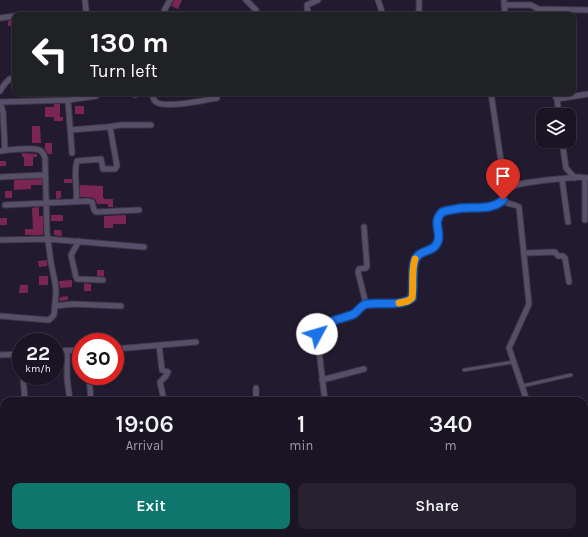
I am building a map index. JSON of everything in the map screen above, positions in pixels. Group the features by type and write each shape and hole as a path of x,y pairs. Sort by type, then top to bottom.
{"street":[{"path":"85,0 86,10"},
{"path":"164,12 170,0"},
{"path":"246,0 256,12"},
{"path":"308,12 307,5 318,0"},
{"path":"378,0 382,12"},
{"path":"419,0 419,12"},
{"path":"505,12 504,2 531,5 538,10 588,10"},
{"path":"0,18 12,16"},
{"path":"0,91 6,81 12,78"},
{"path":"576,96 588,94"},
{"path":"0,316 49,320 54,315 56,292 50,263 44,153 39,150 3,150 2,112 0,102 68,100 96,96"},
{"path":"153,96 154,100 157,102 168,104 217,98"},
{"path":"491,96 506,183 512,186"},
{"path":"555,96 558,108"},
{"path":"557,99 576,96"},
{"path":"68,100 72,153"},
{"path":"70,130 120,125 151,125"},
{"path":"76,202 77,161 101,159 103,169 115,169 117,166 110,127"},
{"path":"563,148 566,168 575,178"},
{"path":"0,177 45,175"},
{"path":"324,397 317,334 318,329 328,323 354,314 366,304 404,302 412,298 414,286 413,265 418,255 433,249 436,245 438,240 437,220 442,212 499,204 503,200 504,193 512,186 562,179 586,178 585,220"},
{"path":"562,179 568,222"},
{"path":"503,200 507,204 519,207 529,304 510,344 509,350 526,397"},
{"path":"5,205 91,201 96,212 139,210"},
{"path":"364,228 367,266 358,272 366,304"},
{"path":"0,240 48,239 144,247"},
{"path":"79,241 71,255 76,277 78,279 103,280"},
{"path":"524,254 555,252 558,256 563,256 565,258 569,282"},
{"path":"55,306 72,304 121,306"},
{"path":"124,348 196,342"},
{"path":"159,345 162,370 168,372 160,382 163,397"},
{"path":"64,351 72,351"},
{"path":"68,351 70,397"},
{"path":"0,355 12,354"},
{"path":"322,380 364,369"},
{"path":"24,385 25,397"},
{"path":"90,385 91,397"},
{"path":"256,388 256,397"}],"lane":[{"path":"464,370 514,362"},
{"path":"522,386 571,375"}],"building":[{"path":"174,0 182,0 178,9 171,6"},
{"path":"12,20 12,26 8,26 8,21"},
{"path":"54,104 60,104 60,117 63,117 63,121 54,121 54,117 45,117 45,107 54,107"},
{"path":"75,106 84,106 84,114 75,114"},
{"path":"32,126 40,126 41,143 32,143"},
{"path":"45,143 52,143 52,154 48,154 45,149"},
{"path":"22,153 37,154 37,157 33,157 33,166 24,166 24,157 22,157"},
{"path":"0,161 6,161 6,166 0,166"},
{"path":"42,179 42,185 31,185 31,189 14,190 14,180"},
{"path":"64,179 72,179 72,183 64,183"},
{"path":"80,185 103,186 103,198 113,199 113,207 108,207 108,204 97,204 95,199 90,197 80,197"},
{"path":"5,191 12,191 12,198 5,198"},
{"path":"56,191 61,191 61,198 56,199"},
{"path":"39,207 39,216 43,216 43,235 25,235 25,229 33,229 32,208"},
{"path":"51,215 63,215 63,221 51,221"},
{"path":"126,215 126,224 113,224 113,228 104,228 104,216"},
{"path":"0,218 7,218 7,225 0,225"},
{"path":"54,230 61,230 62,236 54,235"},
{"path":"47,260 47,266 39,267 38,261"},
{"path":"97,270 104,270 104,276 97,276"},
{"path":"39,276 48,276 48,285 39,285"},
{"path":"72,280 72,287 60,288 59,281"},
{"path":"84,283 91,284 91,291 84,291"},
{"path":"20,285 28,285 28,293 19,293"},
{"path":"68,296 68,300 59,301 60,297"}],"slow traffic":[{"path":"399,303 408,301 412,298 414,286 413,265 415,259"}],"route":[{"path":"317,334 320,327 354,314 366,304 408,301 412,298 414,286 413,265 416,257 428,250 433,249 436,245 438,240 437,220 442,212 499,204 503,200"}]}
